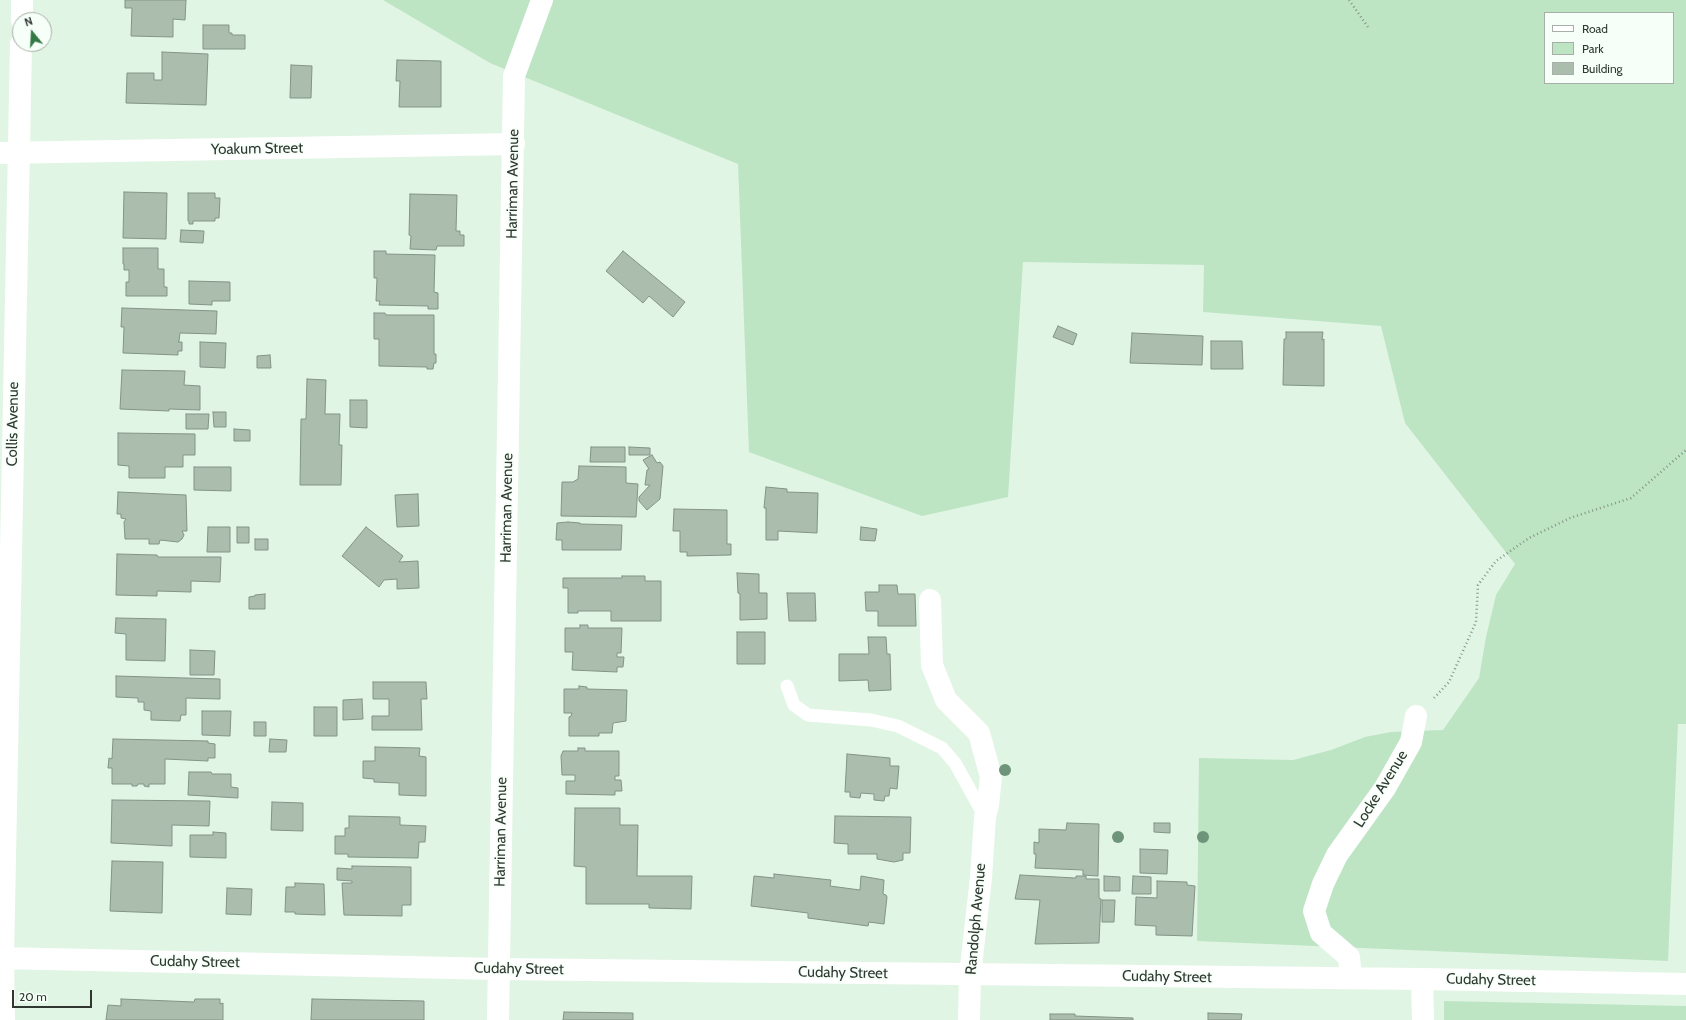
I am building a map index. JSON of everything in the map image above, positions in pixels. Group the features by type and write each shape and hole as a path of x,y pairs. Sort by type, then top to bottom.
{"street":[{"path":"22,0 22,12"},
{"name":"Harriman Avenue","path":"498,1020 514,76 542,0"},
{"name":"Collis Avenue","path":"4,1020 2,958 9,153 20,52"},
{"name":"Yoakum Street","path":"9,153 514,144"},
{"name":"Randolph Avenue","path":"930,600 932,665 946,700 979,733 991,777 985,817 981,878 970,975 969,1020"},
{"name":"Locke Avenue","path":"1351,978 1348,957 1321,933 1314,911 1323,884 1337,855 1385,788 1411,742 1416,716"},
{"name":"Cudahy Street","path":"2,958 498,969 1351,978 1686,984"},
{"path":"1422,979 1424,1020"}],"lane":[{"path":"787,686 794,705 808,715 871,720 898,726 942,748 955,763 985,817"}],"path":[{"path":"1349,0 1368,27"},
{"path":"1416,716 1449,682 1476,622 1478,585 1496,561 1529,538 1570,518 1631,498 1686,450"}],"green space":[{"path":"383,0 1686,0 1686,724 1678,724 1668,961 1197,941 1199,758 1293,760 1331,750 1365,737 1391,732 1443,730 1479,678 1486,637 1496,595 1515,564 1405,423 1381,326 1203,312 1204,265 1023,262 1008,497 922,516 749,452 738,164 490,63"},
{"path":"1444,1001 1686,1006 1686,1020 1444,1020"}],"building":[{"path":"125,0 186,0 185,20 173,19 173,37 131,36 132,8 125,8"},
{"path":"203,25 229,25 229,33 232,33 232,35 245,35 245,49 203,49"},
{"path":"162,52 208,54 206,105 126,103 127,73 154,73 154,80 162,80"},
{"path":"397,60 441,61 441,107 399,107 400,81 396,81"},
{"path":"291,65 312,66 311,98 290,98"},
{"path":"124,192 167,193 166,239 123,238"},
{"path":"188,193 215,193 215,198 220,198 219,218 215,218 215,221 193,221 193,224 189,224"},
{"path":"410,194 457,195 456,231 460,231 460,235 464,235 464,246 437,246 436,250 410,249"},
{"path":"181,230 204,231 203,243 180,242"},
{"path":"123,248 158,248 158,269 164,269 164,287 167,287 167,296 126,296 126,282 129,282 129,270 124,270"},
{"path":"374,251 386,251 386,254 435,255 434,292 438,293 438,309 428,309 428,306 379,305 380,301 376,301 377,278 374,278"},
{"path":"623,251 685,302 673,317 649,296 643,303 606,271"},
{"path":"189,281 230,282 230,301 212,301 212,305 189,304"},
{"path":"122,308 217,311 216,334 180,333 178,342 182,342 182,351 178,351 178,355 123,353 124,327 121,327"},
{"path":"374,313 385,313 386,315 434,315 434,354 436,354 436,363 434,363 433,369 427,369 427,367 379,366 379,339 374,339"},
{"path":"1058,326 1077,334 1073,345 1053,337"},
{"path":"1286,332 1323,332 1324,386 1283,385 1284,339 1286,339"},
{"path":"1132,333 1203,336 1202,365 1130,363"},
{"path":"1211,341 1242,341 1243,369 1211,369"},
{"path":"200,342 226,343 225,368 200,367"},
{"path":"270,355 271,368 257,368 257,356"},
{"path":"122,370 185,371 184,385 200,386 200,410 169,409 169,411 120,409"},
{"path":"307,379 326,380 325,414 340,414 339,445 342,445 341,485 300,485 301,419 306,419"},
{"path":"350,400 367,400 367,428 350,427"},
{"path":"213,412 226,412 226,427 214,427"},
{"path":"186,414 209,414 208,429 186,429"},
{"path":"234,429 250,430 250,441 234,441"},
{"path":"118,433 195,434 195,455 183,455 183,467 165,467 165,478 129,478 129,466 118,465"},
{"path":"591,447 625,447 625,462 590,462"},
{"path":"629,447 650,448 650,455 629,455"},
{"path":"652,455 657,463 660,462 663,466 660,499 647,510 639,501 639,497 650,485 645,485 647,470 649,469 643,460"},
{"path":"579,466 626,467 626,483 638,484 636,517 561,516 562,482 573,482 578,479"},
{"path":"194,467 231,467 231,491 194,490"},
{"path":"766,487 787,489 787,492 818,493 817,533 778,531 778,540 766,540 766,508 764,508"},
{"path":"118,492 186,495 187,531 182,531 184,535 182,539 178,542 160,540 159,544 149,544 149,539 125,539 124,522 126,519 121,518 121,514 117,514"},
{"path":"418,494 419,526 397,527 395,495"},
{"path":"674,509 727,510 727,544 731,544 731,555 687,556 687,552 680,552 680,531 673,531"},
{"path":"568,522 580,524 622,525 621,550 562,550 562,540 556,540 557,523"},
{"path":"208,527 230,527 230,552 207,552"},
{"path":"237,527 249,527 249,543 237,543"},
{"path":"366,527 403,556 399,562 418,561 419,588 397,589 397,579 384,580 379,587 342,556"},
{"path":"861,527 877,529 875,541 860,540"},
{"path":"255,539 268,539 268,550 255,550"},
{"path":"117,554 157,555 158,557 221,557 220,582 191,581 191,592 157,591 157,596 116,595"},
{"path":"737,573 759,574 759,593 767,593 767,619 740,620 740,594 738,593"},
{"path":"622,576 645,576 645,581 661,581 661,621 611,621 611,611 578,611 578,613 568,613 568,588 563,588 563,578 622,578"},
{"path":"879,585 897,585 898,594 915,594 916,626 878,626 878,611 866,611 865,592 879,592"},
{"path":"787,593 815,593 816,621 789,621"},
{"path":"265,594 265,609 249,609 249,597"},
{"path":"116,618 166,619 165,661 126,660 126,634 115,633"},
{"path":"580,625 588,625 588,628 622,628 621,653 617,653 617,657 624,657 623,667 617,667 617,672 572,670 573,652 565,652 565,628 580,628"},
{"path":"737,632 765,632 765,664 737,664"},
{"path":"868,637 886,637 887,654 890,654 891,690 869,691 868,680 839,681 839,654 869,654"},
{"path":"190,650 215,651 214,675 190,675"},
{"path":"116,676 220,679 220,699 186,698 186,715 181,715 180,721 151,720 151,711 144,710 144,702 138,702 138,698 116,697"},
{"path":"373,682 426,682 427,699 421,699 422,730 372,730 372,716 389,716 389,699 373,699"},
{"path":"579,686 587,687 587,689 627,690 626,721 613,723 612,733 599,733 599,736 569,736 569,717 572,713 564,713 564,689 579,689"},
{"path":"362,699 363,719 343,720 343,700"},
{"path":"314,707 337,707 337,736 314,736"},
{"path":"202,711 231,711 230,736 202,735"},
{"path":"254,722 266,722 266,736 254,736"},
{"path":"113,739 208,741 208,743 215,744 215,758 208,758 208,761 165,759 165,784 149,784 149,787 144,786 144,784 132,786 132,784 112,784 112,768 108,768 109,758 112,759"},
{"path":"270,739 287,740 286,752 269,752"},
{"path":"375,747 420,748 419,756 426,757 426,796 399,795 399,783 374,782 374,779 363,778 363,761 375,761"},
{"path":"578,748 585,748 585,751 619,751 619,776 615,776 615,780 621,780 622,791 615,791 615,795 566,794 566,781 575,781 575,775 562,775 561,756 563,751 578,751"},
{"path":"847,754 890,758 890,766 899,766 897,789 890,788 889,796 885,796 884,801 874,800 874,794 861,793 860,798 850,797 850,792 845,792"},
{"path":"189,772 231,774 231,787 238,788 238,798 188,795"},
{"path":"112,800 210,801 209,826 172,825 172,846 111,843"},
{"path":"272,802 303,803 303,831 271,830"},
{"path":"575,808 620,808 620,825 638,825 637,876 692,876 691,909 649,908 649,904 586,904 586,867 574,866"},
{"path":"349,816 400,817 400,825 426,826 425,842 419,842 418,858 348,857 348,854 335,854 335,836 345,836 345,828 349,828"},
{"path":"835,816 911,817 910,853 903,853 903,860 894,862 877,859 877,854 848,854 848,844 834,843"},
{"path":"1067,823 1099,824 1098,876 1083,875 1083,870 1035,868 1036,854 1034,854 1034,842 1039,843 1039,829 1066,830"},
{"path":"1154,823 1170,823 1170,833 1154,832"},
{"path":"213,832 226,833 226,858 190,857 190,835 213,835"},
{"path":"1140,849 1168,850 1167,874 1140,873"},
{"path":"112,861 163,862 162,913 110,911"},
{"path":"352,866 411,867 411,905 402,905 402,916 344,915 342,883 352,883 352,881 337,880 337,868 352,869"},
{"path":"774,874 831,880 830,886 860,890 861,876 884,880 883,894 887,897 884,924 869,922 868,926 808,918 808,913 751,906 754,876 774,878"},
{"path":"1020,875 1075,878 1076,876 1086,876 1086,879 1099,879 1099,898 1101,899 1099,943 1035,944 1040,900 1015,899"},
{"path":"1104,876 1120,877 1120,891 1104,891"},
{"path":"1133,876 1151,877 1151,894 1132,894"},
{"path":"1157,881 1187,882 1187,885 1195,886 1192,936 1156,935 1156,926 1135,925 1136,897 1157,898"},
{"path":"295,883 324,884 325,915 295,914 295,912 285,912 286,887 295,887"},
{"path":"227,888 252,889 251,915 226,914"},
{"path":"1102,900 1115,900 1114,922 1102,922"},
{"path":"121,999 194,1002 195,999 220,999 220,1004 223,1003 223,1020 106,1020 108,1005 121,1006"},
{"path":"312,999 424,1001 424,1020 311,1020"},
{"path":"564,1012 633,1013 633,1020 563,1020"},
{"path":"1208,1013 1242,1014 1241,1020 1208,1020"},
{"path":"1050,1014 1075,1014 1075,1016 1133,1018 1133,1020 1050,1020"}]}
